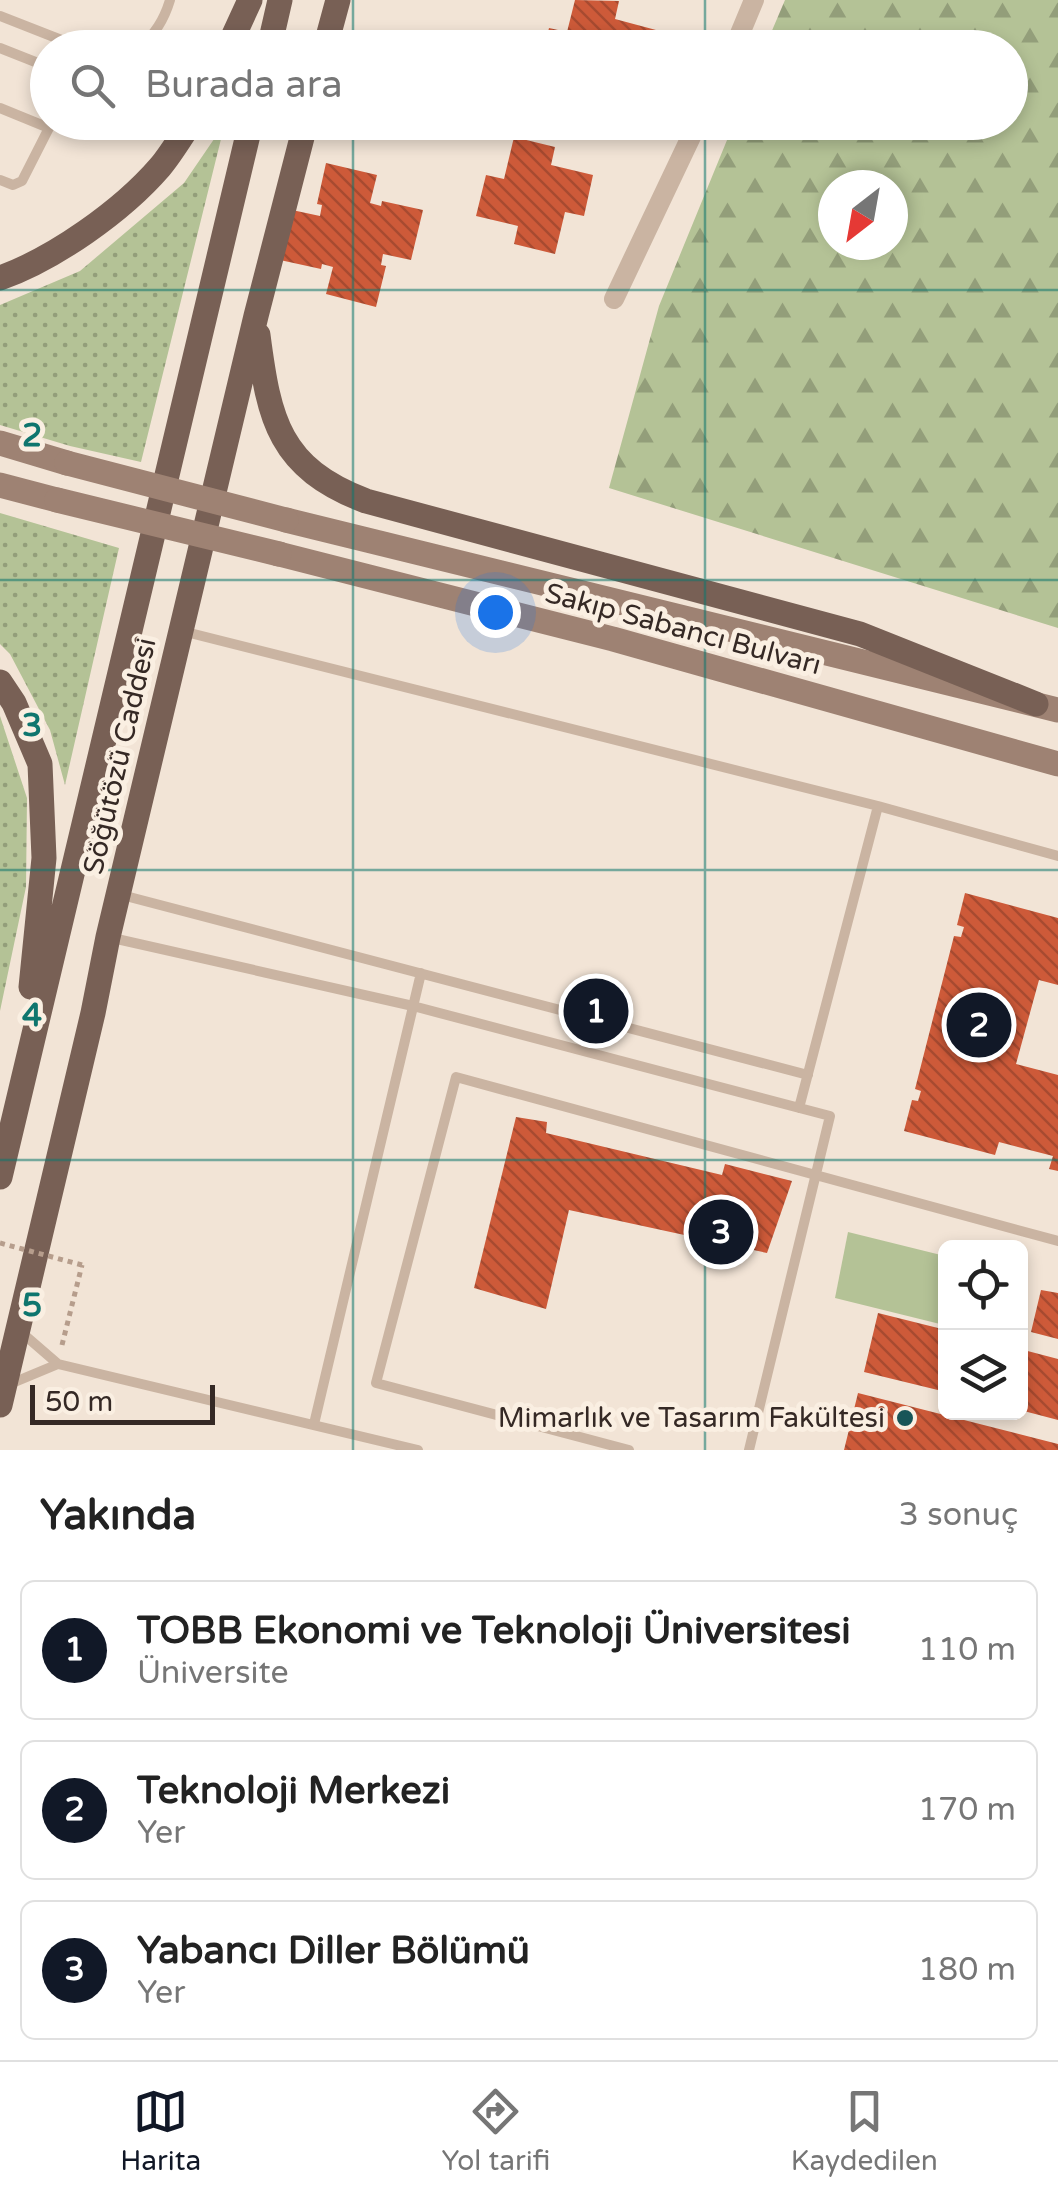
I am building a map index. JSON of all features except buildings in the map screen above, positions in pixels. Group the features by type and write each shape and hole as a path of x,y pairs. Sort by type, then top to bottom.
{"main road":[{"path":"236,30 250,0"},
{"path":"273,30 280,0"},
{"path":"330,30 338,0"},
{"path":"0,278 73,242 159,168 179,140"},
{"name":"Söğütözü Caddesi","path":"0,1177 247,140"},
{"name":"Söğütözü Caddesi","path":"2,1396 118,894 301,140"},
{"path":"256,316 265,387 283,437 299,462 341,492 860,634 1047,707"},
{"name":"Sakıp Sabancı Bulvarı","path":"0,443 286,520 1047,707"},
{"name":"Sakıp Sabancı Bulvarı","path":"0,485 613,639 1058,764"},
{"path":"0,682 14,703 40,764 44,858 22,1084"}],"street":[{"path":"742,30 754,0"},
{"path":"614,300 690,140"}],"lane":[{"path":"156,30 170,0"},
{"path":"0,16 36,30"},
{"path":"0,48 30,60"},
{"path":"0,108 30,118"},
{"path":"0,180 13,185 22,181 43,140"},
{"path":"181,631 878,806 1058,856"},
{"path":"799,1108 878,806"},
{"path":"118,894 808,1075"},
{"path":"108,937 413,1006 830,1116 749,1450"},
{"path":"314,1424 421,974"},
{"path":"629,1450 376,1383 456,1077 1058,1240"},
{"path":"19,1330 58,1364 418,1450"},
{"path":"2,1396 58,1364"}],"path":[{"path":"0,1243 82,1265 58,1364"}],"green space":[{"path":"785,0 1058,0 1058,628 609,488 659,306 727,140 1028,140 1028,30 772,30"},
{"path":"213,140 221,140 141,462 0,425 0,305 80,271 184,183"},
{"path":"0,513 119,548 65,785 50,730 10,654 0,644"},
{"path":"0,716 27,798 26,887 0,1011"},
{"path":"848,1232 938,1254 938,1324 835,1298"}],"place":[{"name":"TOBB Ekonomi ve Teknoloji Üniversitesi","path":"596,1011"},
{"name":"Teknoloji Merkezi","path":"979,1025"},
{"name":"Yabancı Diller Bölümü","path":"721,1232"},
{"name":"Mimarlık ve Tasarım Fakültesi","path":"905,1418"}]}
